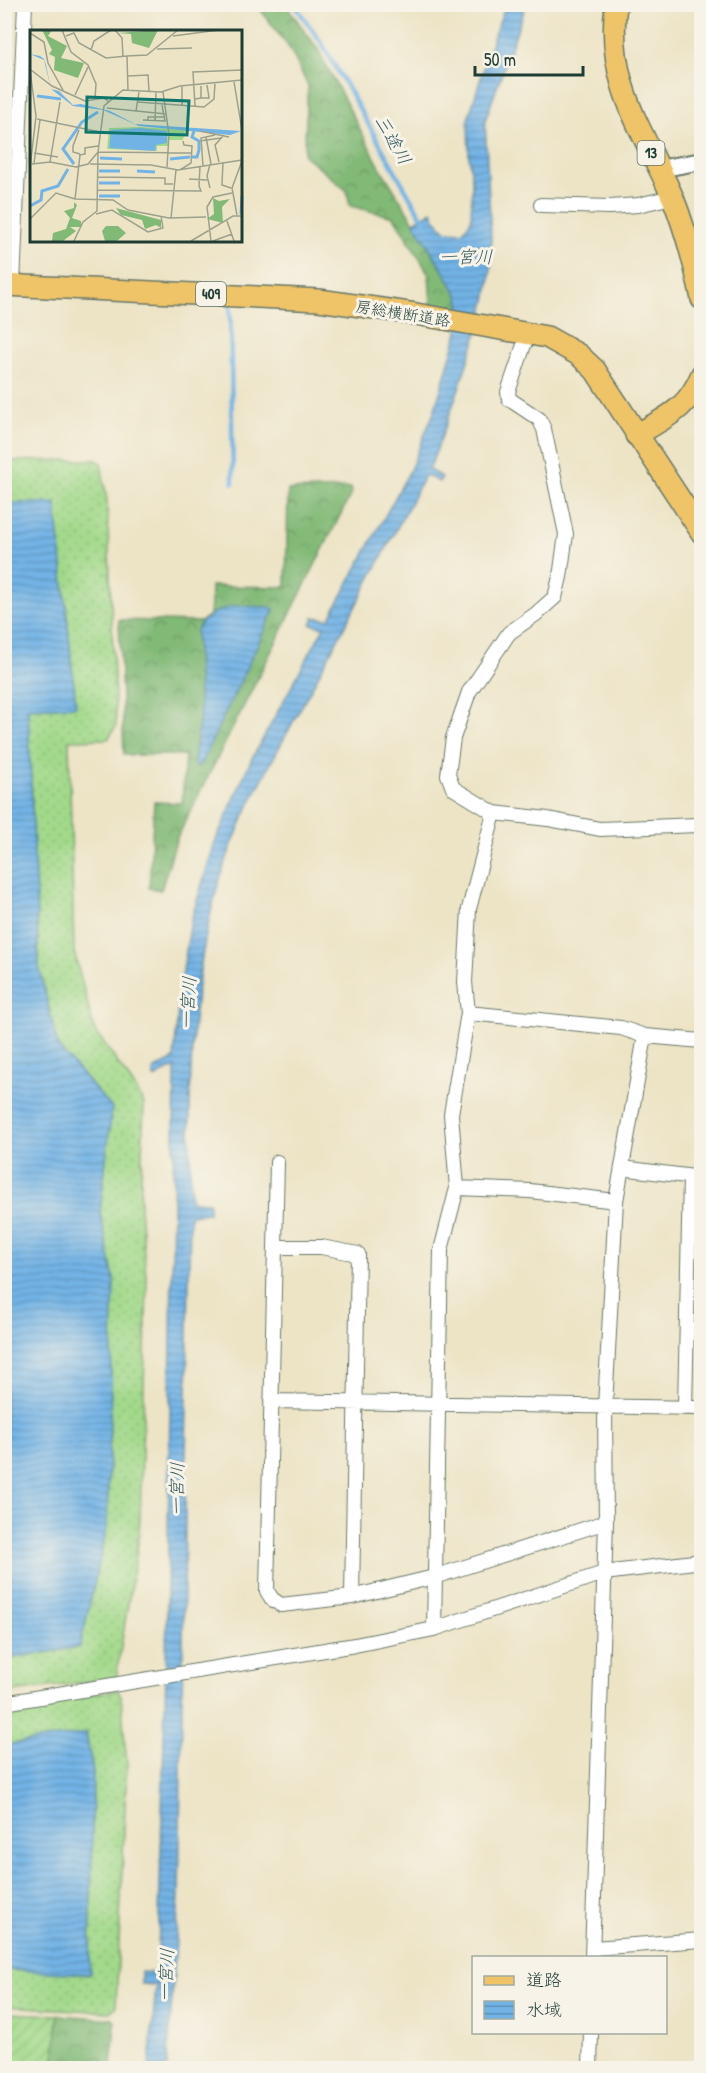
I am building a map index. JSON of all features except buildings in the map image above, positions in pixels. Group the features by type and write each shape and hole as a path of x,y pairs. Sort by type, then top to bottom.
{"main road":[{"name":"13","path":"616,4 615,46 618,72 627,102 683,225 702,299"},
{"name":"房総横断道路","path":"9,285 319,300 547,337 579,355 595,370 702,533"},
{"path":"636,435 682,407 696,389 702,374"}],"street":[{"path":"9,285 25,4"},
{"path":"659,169 702,161"},
{"path":"541,205 610,207 638,205 672,197"},
{"path":"528,333 508,392 509,399 539,419 544,429 566,534 560,577 555,597 509,633 469,692 453,738 448,775 453,788 494,813 548,819 600,829 697,825"},
{"path":"434,1629 441,1250 457,1188 451,1114 468,1013 465,982 470,909 494,813"},
{"path":"468,1013 621,1028 645,1036 702,1041"},
{"path":"645,1036 616,1201 604,1407 606,1522 593,1953 702,1940"},
{"path":"277,1162 267,1591 272,1599 281,1605 352,1597 434,1577 606,1522"},
{"path":"622,1168 696,1177 685,1408"},
{"path":"457,1188 530,1191 616,1201"},
{"path":"276,1247 321,1247 358,1254 352,1597"},
{"path":"271,1401 702,1408"},
{"path":"4,1702 121,1685 355,1645 434,1629 604,1573 702,1561"},
{"path":"590,2068 591,2034"}],"green space":[{"path":"257,5 286,5 317,48 380,167 453,286 459,297 461,310 431,305 429,274 394,217 350,206 347,191 304,155 308,86 290,49"},
{"path":"96,460 101,463 107,501 116,726 108,739 69,740 74,952 94,1029 144,1104 140,1208 147,1287 140,1518 116,1678 5,1693 4,461"},
{"path":"351,488 352,492 177,838 161,890 149,888 154,802 182,803 185,755 124,755 119,620 201,622 210,614 211,586 286,587 288,490"},
{"path":"117,1690 121,1696 127,1766 116,2007 110,2012 5,2006 5,1709"},
{"path":"5,2013 58,2015 54,2068 5,2068"},
{"path":"58,2015 113,2019 115,2022 112,2068 54,2068"}],"water":[{"name":"一宮川","path":"506,5 526,5 485,121 492,257 489,284 477,336 429,470 442,477 439,482 425,475 256,792 235,838 218,885 201,963 192,1042 191,1201 209,1202 209,1213 190,1215 179,1898 167,2068 149,2068 156,1985 141,1984 141,1972 156,1973 158,1955 166,1670 175,1067 154,1078 153,1070 174,1059 179,995 191,920 215,842 250,762 324,627 311,624 314,617 329,619 410,470 434,412 458,332 461,310 459,297 414,222 432,211 436,220 446,231 462,232 471,221 472,180 468,119 495,32"},
{"path":"4,503 56,503 76,706 28,708 39,966 58,1047 112,1108 100,1212 114,1279 107,1528 80,1647 5,1659"},
{"path":"234,606 271,607 274,610 202,762 197,767 194,762 200,715 196,631 207,617"},
{"path":"86,1733 93,1772 90,1974 5,1970 5,1745"}],"waterway":[{"name":"三途川","path":"294,4 321,42 424,221"},
{"path":"230,302 233,483"}]}
